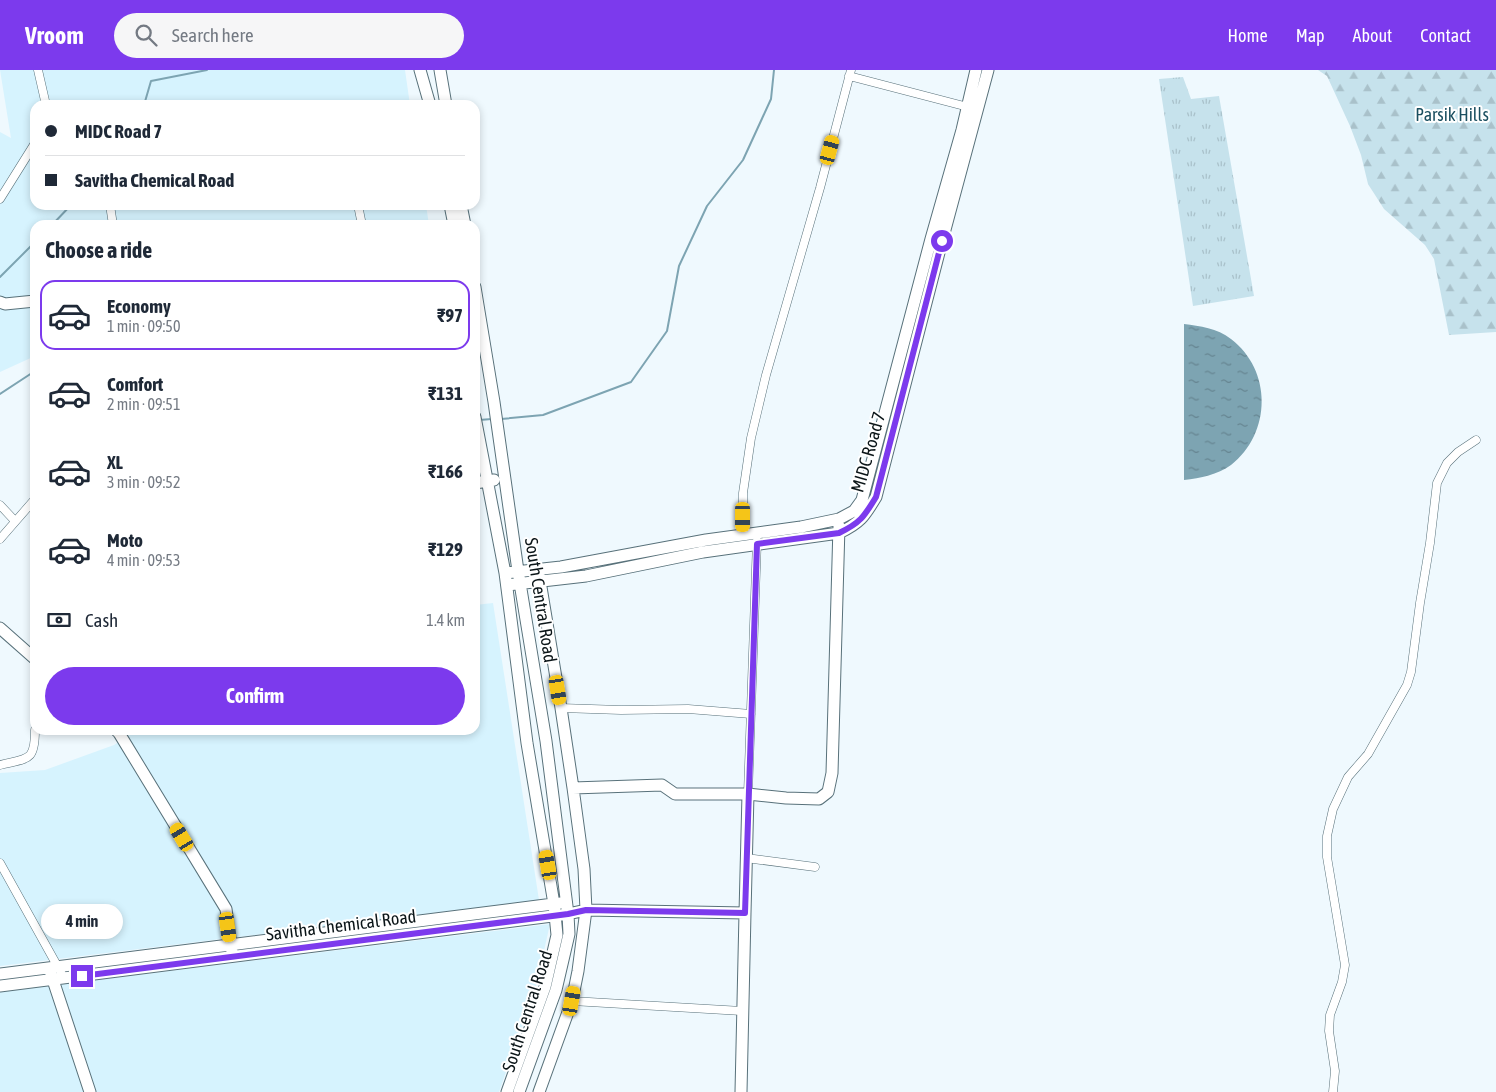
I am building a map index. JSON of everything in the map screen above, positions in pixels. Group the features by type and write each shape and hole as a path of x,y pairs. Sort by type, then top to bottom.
{"street":[{"path":"38,70 45,100"},
{"path":"420,70 429,100"},
{"path":"440,70 445,100"},
{"name":"MIDC Road 7","path":"506,579 520,584 586,576 757,539 839,519 854,511 862,500 881,451 937,240 976,70"},
{"name":"MIDC Road 7","path":"937,240 988,70"},
{"path":"743,536 743,493 751,438 764,384 820,188 850,73 968,107"},
{"path":"0,199 30,151"},
{"path":"3,303 30,301"},
{"name":"South Central Road","path":"480,318 546,741 569,934 556,990 519,1092"},
{"name":"South Central Road","path":"480,440 506,579 527,743 555,909 557,935 545,986 507,1092"},
{"path":"1333,1092 1334,1071 1329,1031 1330,1015 1342,982 1345,965 1327,858 1327,836 1333,809 1348,777 1368,754 1377,740 1407,685 1411,672 1437,483 1440,473 1458,452 1476,440"},
{"name":"MIDC Road 7","path":"506,579 518,571 561,567 706,540 743,536 757,539 839,533 864,517 876,497 881,451"},
{"path":"480,482 506,479"},
{"path":"0,539 30,504"},
{"path":"0,505 15,521"},
{"path":"572,788 662,785 675,794 748,794 819,799 828,792 832,774 839,519"},
{"path":"741,1092 746,858 757,539"},
{"path":"538,569 561,708 584,870 586,910 572,1001 539,1092"},
{"path":"0,628 30,654"},
{"path":"561,708 621,710 688,708 751,714"},
{"path":"0,765 28,758 35,746 35,735"},
{"path":"121,735 226,909 232,951"},
{"path":"746,858 815,867"},
{"path":"0,864 59,978 90,1092"},
{"name":"Savitha Chemical Road","path":"0,986 232,951 555,909 745,913"},
{"name":"Savitha Chemical Road","path":"0,974 53,967 232,951"},
{"path":"572,1001 742,1011"}],"shaded area":[{"path":"0,70 405,70 409,100 30,100 30,210 427,210 428,220 30,220 30,358 0,372 0,132 11,138"},
{"path":"493,603 539,900 0,966 0,773 45,770 114,745 129,735 480,735 480,604"},
{"path":"550,924 536,986 499,1092 0,1092 0,992"}],"green space":[{"name":"Parsik Hills","path":"1318,70 1496,70 1496,332 1449,335 1434,259 1425,245 1384,209 1368,184 1361,155 1350,126 1327,76"},
{"path":"1183,77 1191,99 1219,96 1254,296 1193,306 1159,79"}],"water":[{"path":"1184,324 1220,332 1231,339 1244,352 1254,367 1260,384 1262,402 1260,419 1254,436 1244,452 1231,465 1214,474 1184,480"}],"waterway":[{"path":"145,100 151,81 207,70"},
{"path":"501,419 543,415 631,382 667,331 679,266 707,206 743,160 771,99 774,70"},
{"path":"57,220 66,210"},
{"path":"0,277 30,247"},
{"path":"0,394 30,374"},
{"path":"480,420 492,419"}],"route":[{"path":"82,976 568,914 586,910 745,913 757,544 839,533 864,517 876,497 942,241"}]}
